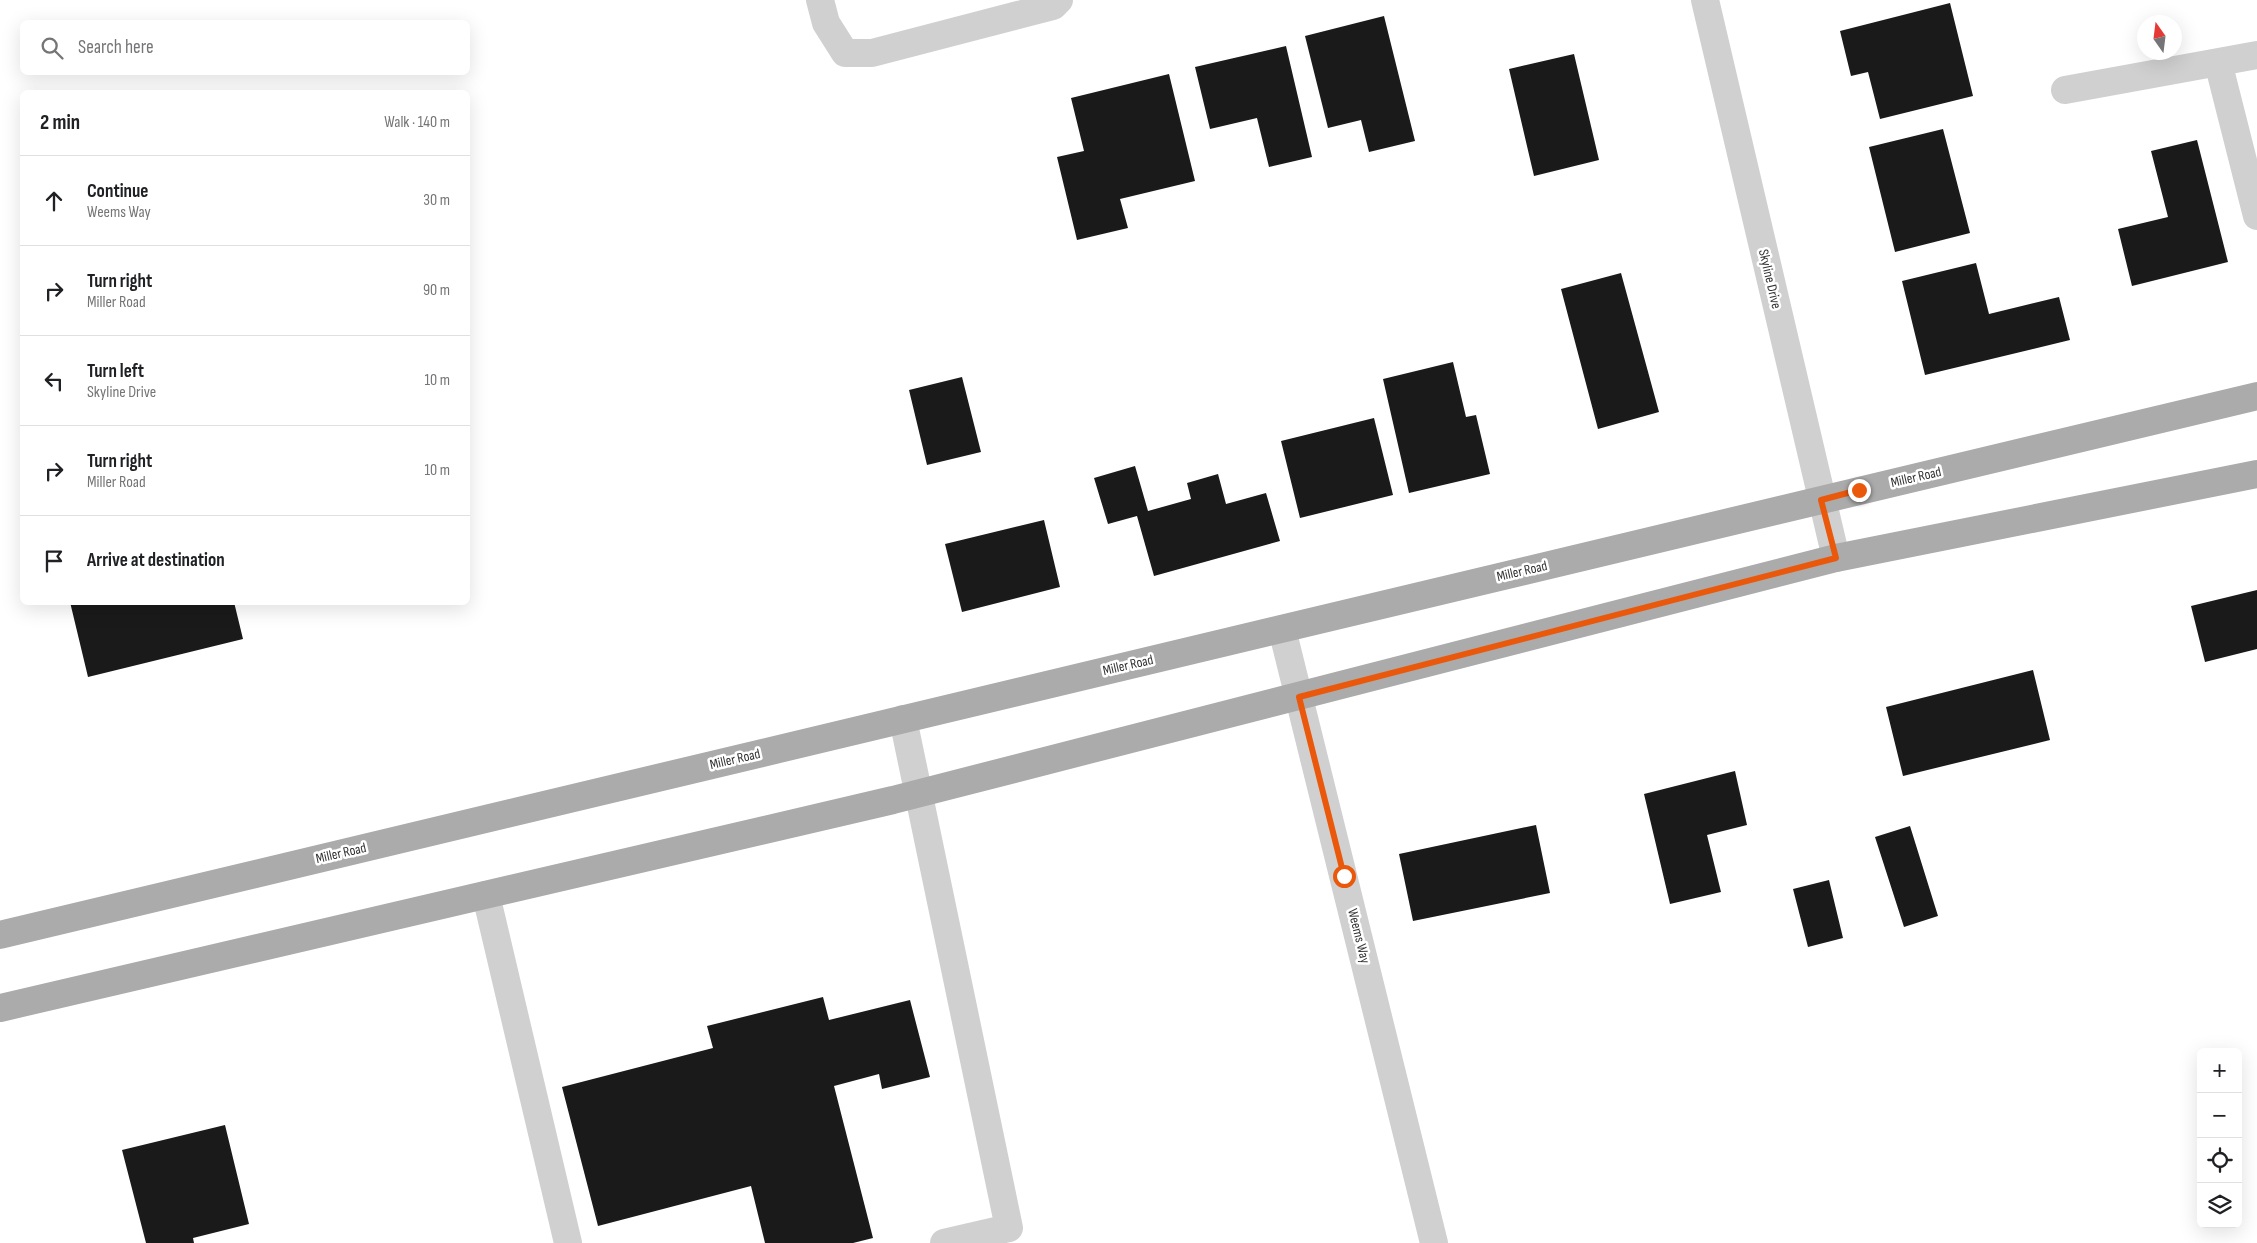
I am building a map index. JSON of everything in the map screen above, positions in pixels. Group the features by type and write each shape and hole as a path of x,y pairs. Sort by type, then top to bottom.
{"main road":[{"name":"Miller Road","path":"0,935 2257,396"},
{"path":"0,1008 918,794 1836,558 2257,474"}],"street":[{"path":"820,0 826,23 845,53 872,53 1053,6 1059,0"},
{"name":"Skyline Drive","path":"1705,0 1836,558"},
{"path":"2064,90 2257,55"},
{"path":"2218,62 2257,216"},
{"name":"Weems Way","path":"1282,629 1434,1243"},
{"path":"903,719 1009,1228 944,1243"},
{"path":"486,895 568,1243"}],"building":[{"path":"1950,3 1973,96 1880,119 1868,72 1851,76 1840,31"},
{"path":"1384,16 1415,141 1369,152 1361,120 1328,128 1305,36"},
{"path":"1286,46 1312,157 1269,167 1257,118 1210,129 1195,67"},
{"path":"1574,54 1599,160 1534,176 1509,69"},
{"path":"1169,74 1195,181 1120,199 1128,228 1077,240 1057,157 1084,151 1071,98"},
{"path":"1943,129 1970,233 1895,252 1869,147"},
{"path":"2197,140 2228,262 2132,286 2118,229 2168,217 2151,151"},
{"path":"1976,263 1989,314 2059,297 2070,340 1925,375 1902,281"},
{"path":"1621,273 1659,412 1598,429 1561,289"},
{"path":"1453,362 1466,417 1476,415 1490,474 1409,493 1383,379"},
{"path":"962,377 981,452 927,465 909,390"},
{"path":"1374,418 1393,495 1300,518 1281,441"},
{"path":"1135,466 1148,511 1191,499 1187,483 1218,474 1226,504 1266,493 1280,541 1154,576 1137,516 1108,524 1094,478"},
{"path":"1044,520 1060,587 962,612 945,544"},
{"path":"2257,590 2257,649 2205,662 2191,606"},
{"path":"71,605 235,605 243,639 88,677"},
{"path":"2033,670 2050,740 1903,776 1886,707"},
{"path":"1735,771 1747,825 1707,835 1721,892 1670,904 1644,794"},
{"path":"1536,825 1550,893 1413,921 1399,854"},
{"path":"1910,826 1938,916 1904,927 1875,837"},
{"path":"1829,880 1843,938 1808,947 1793,889"},
{"path":"823,997 829,1020 910,1000 930,1077 882,1089 879,1074 834,1086 873,1238 853,1243 765,1243 751,1186 598,1226 562,1087 713,1048 707,1026"},
{"path":"225,1125 249,1224 193,1238 194,1243 146,1243 122,1150"}],"route":[{"path":"1344,876 1299,697 1836,558 1821,500 1859,490"}]}
